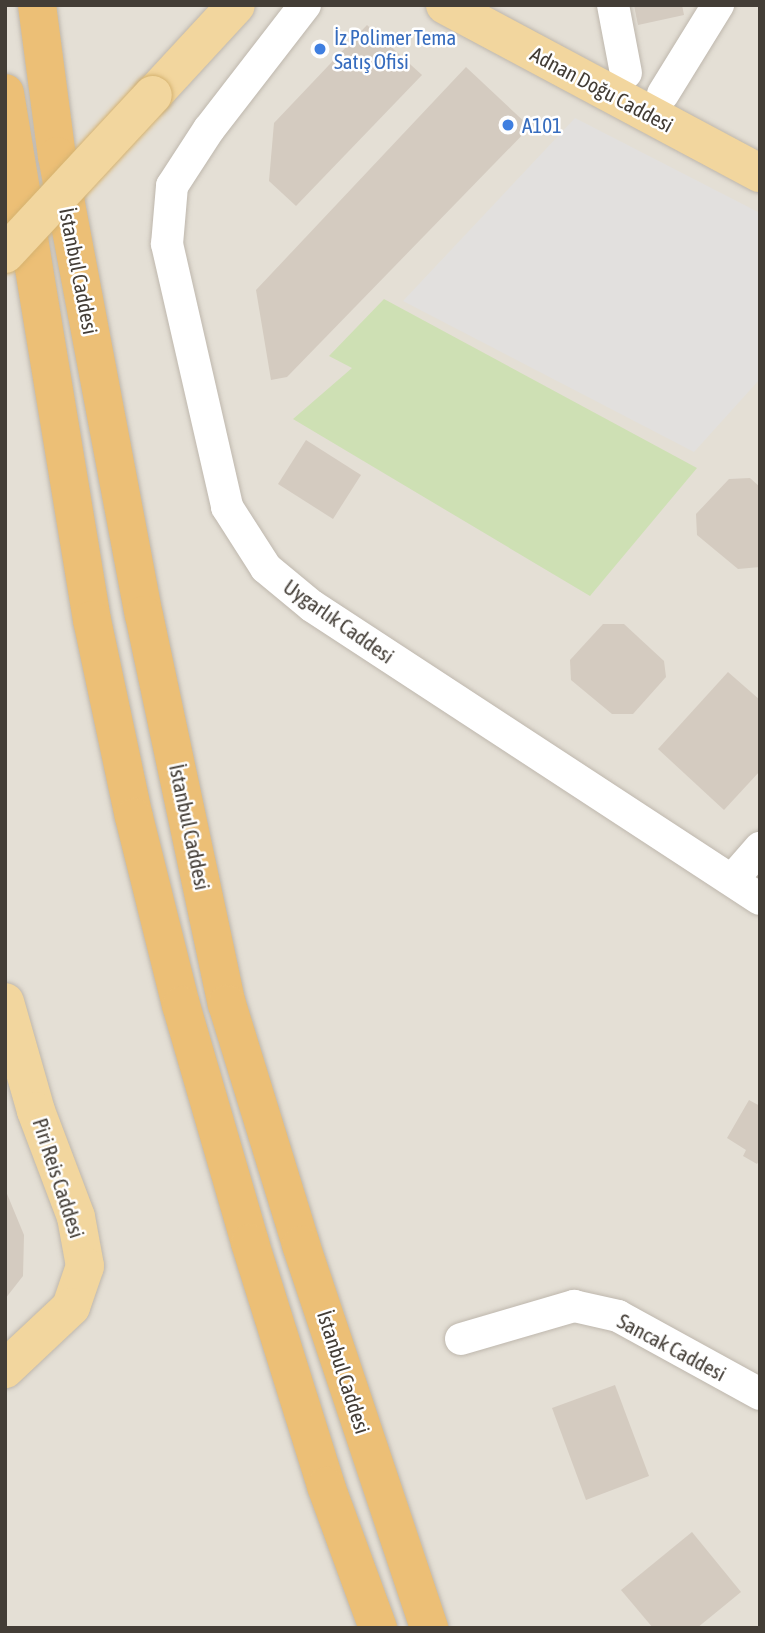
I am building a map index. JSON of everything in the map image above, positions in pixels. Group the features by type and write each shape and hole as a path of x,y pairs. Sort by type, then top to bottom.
{"highway":[{"name":"İstanbul Caddesi","path":"37,5 57,156 141,602 227,1004 301,1245 429,1628"},
{"name":"İstanbul Caddesi","path":"5,93 92,620 134,817 181,1005 250,1243 326,1486 378,1628"}],"main road":[{"path":"5,254 236,5"},
{"name":"Adnan Doğu Caddesi","path":"445,5 760,173"},
{"name":"Adnan Doğu Caddesi","path":"491,5 626,73 760,146"},
{"name":"Piri Reis Caddesi","path":"5,1002 36,1111 76,1217 85,1266 71,1307 5,1369"}],"street":[{"name":"Uygarlık Caddesi","path":"305,5 209,129 173,186 167,243 226,507 266,568 312,606 760,899"},
{"path":"613,5 626,73"},
{"path":"663,94 718,5"},
{"path":"732,880 760,848"},
{"name":"Sancak Caddesi","path":"461,1339 574,1306 618,1316 760,1394"}],"shaded area":[{"path":"5,5 760,5 760,1628 5,1628"},
{"path":"575,118 760,213 760,379 694,452 403,301"}],"green space":[{"path":"384,299 697,468 590,596 293,419 352,368 329,356"}],"building":[{"path":"634,5 682,5 684,15 638,25"},
{"path":"367,25 422,75 296,206 269,181 274,123"},
{"path":"466,67 530,127 287,377 271,380 256,290"},
{"path":"306,440 361,475 333,519 278,484"},
{"path":"750,478 760,487 760,567 738,569 697,535 696,514 729,479"},
{"path":"603,624 624,624 664,661 666,677 633,714 612,714 571,680 570,660"},
{"path":"728,672 760,700 760,771 724,810 658,749"},
{"path":"749,1100 760,1106 760,1159 757,1164 743,1156 746,1150 727,1138"},
{"path":"5,1189 24,1235 23,1276 5,1299"},
{"path":"615,1385 649,1476 586,1500 552,1408"},
{"path":"692,1532 741,1592 697,1628 653,1628 621,1590"}],"place":[{"name":"İz Polimer Tema Satış Ofisi","path":"320,49"},
{"name":"A101","path":"508,125"}]}
